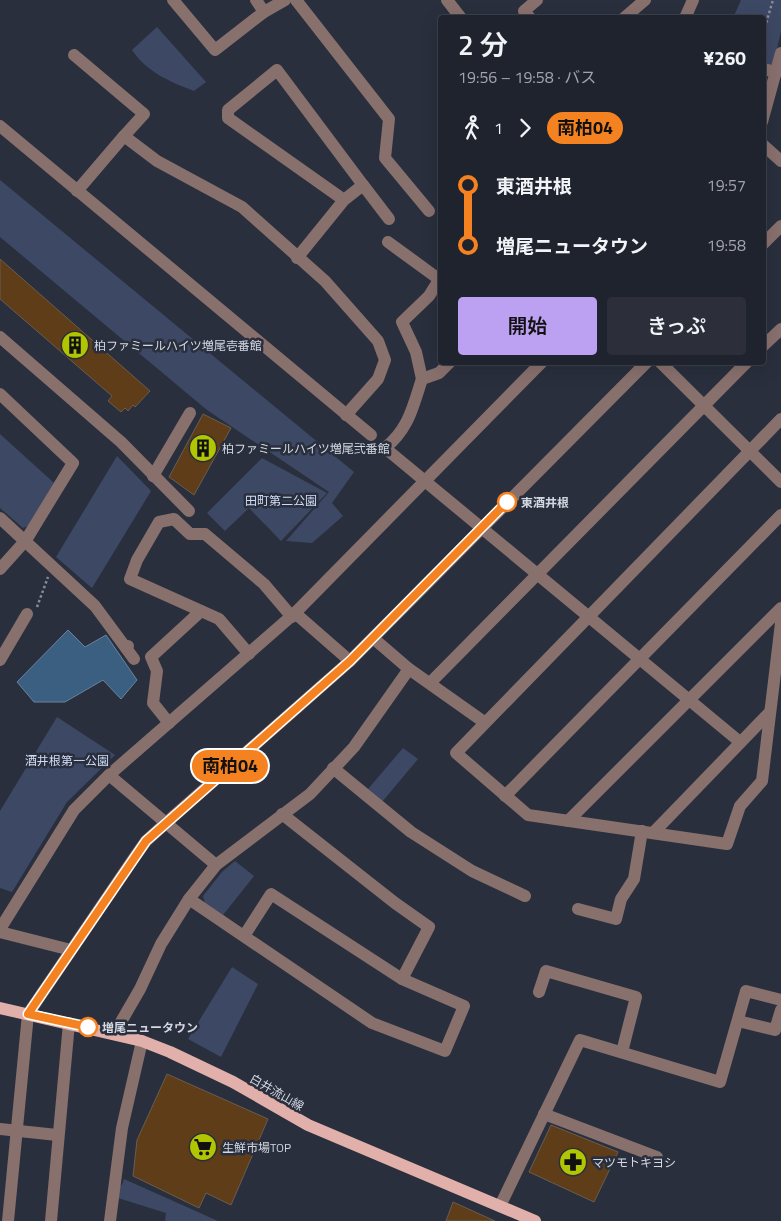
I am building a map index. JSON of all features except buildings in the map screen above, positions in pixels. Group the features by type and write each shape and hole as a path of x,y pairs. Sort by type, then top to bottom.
{"main road":[{"name":"白井流山線","path":"0,1008 142,1041 226,1078 308,1124 535,1221"}],"street":[{"path":"173,0 215,50 264,12 285,0"},
{"path":"256,0 264,12"},
{"path":"296,0 390,119 385,158 429,211"},
{"path":"448,0 459,15"},
{"path":"527,15 524,11 537,0"},
{"path":"628,15 645,0"},
{"path":"687,15 694,0"},
{"path":"766,109 781,53"},
{"path":"74,55 144,114 77,191"},
{"path":"344,200 228,118 228,110 276,70 389,219"},
{"path":"766,70 777,72"},
{"path":"0,126 371,435"},
{"path":"124,136 157,161 242,206 326,281 378,341 384,360 378,379 346,414"},
{"path":"766,148 781,161"},
{"path":"298,258 344,200 363,185"},
{"path":"766,241 781,226"},
{"path":"388,242 438,279"},
{"path":"438,283 429,296 402,322 416,352 422,379 411,412 400,436 385,448 740,742"},
{"path":"766,343 781,329"},
{"path":"0,337 137,451 153,476 188,511"},
{"path":"422,379 439,373 447,365"},
{"path":"71,950 0,930 74,810 109,775 293,615 539,365"},
{"path":"8,1221 28,1014 146,841 350,661 644,365"},
{"path":"663,365 781,482"},
{"path":"430,683 744,365"},
{"path":"0,394 73,463 26,540 0,569"},
{"path":"153,476 190,413"},
{"path":"781,419 484,722 456,753 528,815 727,844 740,806 762,781 781,622"},
{"path":"505,796 781,515"},
{"path":"0,518 26,540 95,606 134,659"},
{"path":"249,654 219,619 130,579 137,560 159,522 174,519 190,534 205,534 264,584 293,615 350,661"},
{"path":"568,821 781,608"},
{"path":"169,722 154,704 157,671 151,657 201,611"},
{"path":"0,660 27,614"},
{"path":"373,638 409,669 484,722"},
{"path":"114,1034 140,989 162,944 189,899 216,865 310,794 372,724 409,669"},
{"path":"578,909 616,919 620,899 634,879 648,832 770,712"},
{"path":"333,768 410,832 472,871 525,896"},
{"path":"109,775 216,865"},
{"path":"282,814 395,903 429,927 402,979"},
{"path":"189,899 372,1023 446,1051 464,1006 402,979 271,894 244,936"},
{"path":"539,992 546,971 636,997 622,1052"},
{"path":"500,1206 580,1040 720,1082 746,991 781,1000"},
{"path":"738,1021 775,1030 781,1010"},
{"path":"51,1221 57,1135 69,1023"},
{"path":"110,1221 122,1128 142,1041"},
{"path":"544,1114 657,1157"},
{"path":"0,1129 57,1135"}],"path":[{"path":"766,24 773,0"},
{"path":"27,614 34,614 46,579 56,568"}],"green space":[{"path":"741,0 781,0 781,31 774,63 770,65 766,64 766,15 734,15"},
{"path":"157,27 206,82 194,91 168,80 152,70 132,50"},
{"path":"0,180 354,472 332,503 343,516 312,543 286,541 329,492 207,410 0,237"},
{"path":"0,434 54,483 28,526 23,528 0,508"},
{"path":"117,456 151,491 92,588 56,557"},
{"name":"田町第二公園","path":"262,458 327,493 281,541 249,508 225,531 207,513"},
{"name":"酒井根第一公園","path":"57,717 115,755 67,802 12,892 0,888 0,811"},
{"path":"403,748 418,759 382,802 368,789"},
{"path":"235,861 254,876 223,915 205,903 203,896 222,872"},
{"path":"232,967 258,984 221,1057 188,1039"},
{"path":"124,1179 218,1221 165,1221 166,1213 118,1198 119,1187"}],"shaded area":[{"path":"68,630 85,647 106,635 137,680 121,699 103,680 65,702 34,702 17,682"}],"bus line":[{"name":"南柏04","path":"88,1027 28,1014 146,841 350,661 507,502"}],"place":[{"name":"柏ファミールハイツ増尾壱番館","path":"75,345"},
{"name":"柏ファミールハイツ増尾弐番館","path":"203,448"},
{"name":"東酒井根","path":"507,502"},
{"name":"増尾ニュータウン","path":"88,1027"},
{"name":"生鮮市場TOP","path":"203,1147"},
{"name":"マツモトキヨシ","path":"573,1162"}]}
